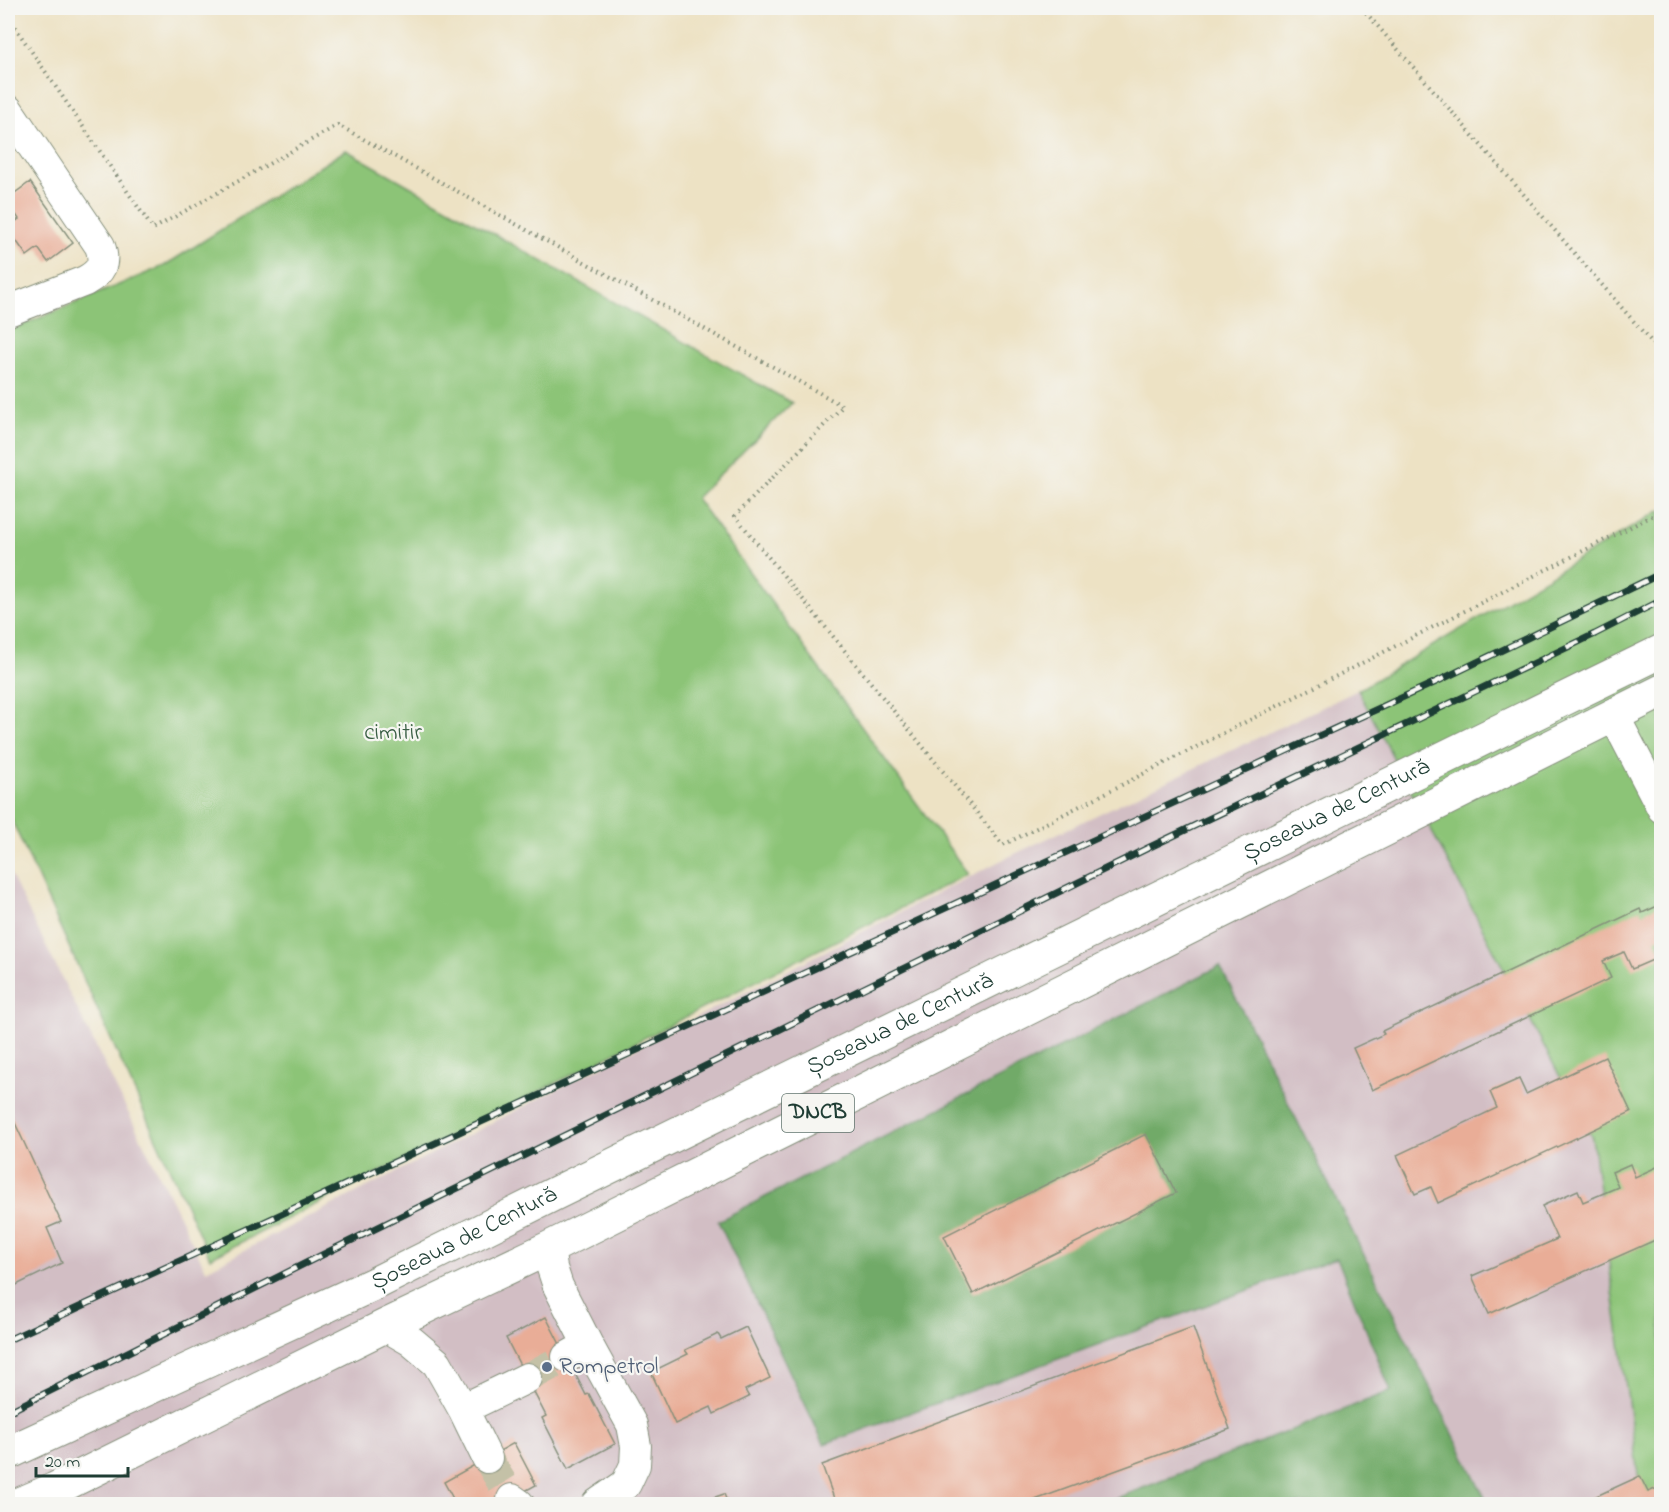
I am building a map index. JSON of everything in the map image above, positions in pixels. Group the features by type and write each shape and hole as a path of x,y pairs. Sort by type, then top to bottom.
{"main road":[{"name":"Șoseaua de Centură","path":"8,1454 376,1283 1662,651"},
{"name":"Șoseaua de Centură","path":"20,1504 549,1248 1662,691"}],"street":[{"path":"8,110 100,246 104,256 101,268 96,275 8,311"},
{"path":"1613,714 1662,808"},
{"path":"549,1248 552,1268 577,1351 632,1425 636,1446 635,1465 626,1484 597,1504"},
{"path":"385,1326 411,1341 437,1363 487,1458"},
{"path":"463,1409 526,1378"}],"path":[{"path":"1362,8 1662,354"},
{"path":"8,17 153,229 338,125 843,406 735,516 1004,845 1662,511"}],"shaded area":[{"path":"1358,690 1592,1138 1642,1504 8,1504 8,869 206,1270 998,862"}],"green space":[{"name":"cimitir","path":"346,150 792,403 696,498 968,874 210,1258 8,812 8,331 164,266"},
{"path":"1661,510 1661,1504 1642,1504 1592,1138 1358,690"},
{"path":"1220,966 1488,1504 1102,1504 1391,1391 1337,1258 824,1444 718,1221"}],"building":[{"path":"30,182 73,243 48,262 38,248 27,256 8,229 19,219 8,203 8,198"},
{"path":"1662,904 1662,937 1655,939 1662,956 1632,969 1624,952 1603,961 1611,978 1372,1090 1353,1048 1384,1034 1382,1031 1640,909 1642,913"},
{"path":"1605,1057 1631,1112 1438,1203 1431,1187 1415,1194 1397,1155 1497,1108 1490,1092 1519,1079 1526,1094"},
{"path":"8,1108 61,1222 47,1228 62,1263 8,1289"},
{"path":"1146,1134 1176,1193 973,1294 944,1236"},
{"path":"1630,1164 1635,1177 1659,1166 1662,1172 1662,1237 1489,1314 1472,1276 1557,1239 1542,1206 1578,1190 1583,1202 1618,1187 1612,1172"},
{"path":"546,1317 586,1395 589,1394 615,1444 568,1469 542,1418 546,1416 506,1338"},
{"path":"746,1327 770,1378 745,1390 749,1397 714,1414 711,1407 675,1424 651,1372 688,1354 685,1350 718,1334 721,1339"},
{"path":"1193,1327 1230,1429 1024,1504 836,1504 822,1465"},
{"path":"514,1443 536,1485 501,1504 456,1504 444,1482"},
{"path":"1640,1476 1648,1492 1662,1486 1662,1504 1579,1504"},
{"path":"724,1494 728,1504 695,1504"}],"tunnel":[{"path":"527,1378 567,1357"},
{"path":"487,1458 512,1499"}],"railway":[{"path":"8,1340 1436,682 1662,573"},
{"path":"8,1412 1150,847 1662,600"}],"place":[{"name":"Rompetrol","path":"547,1367"}]}
